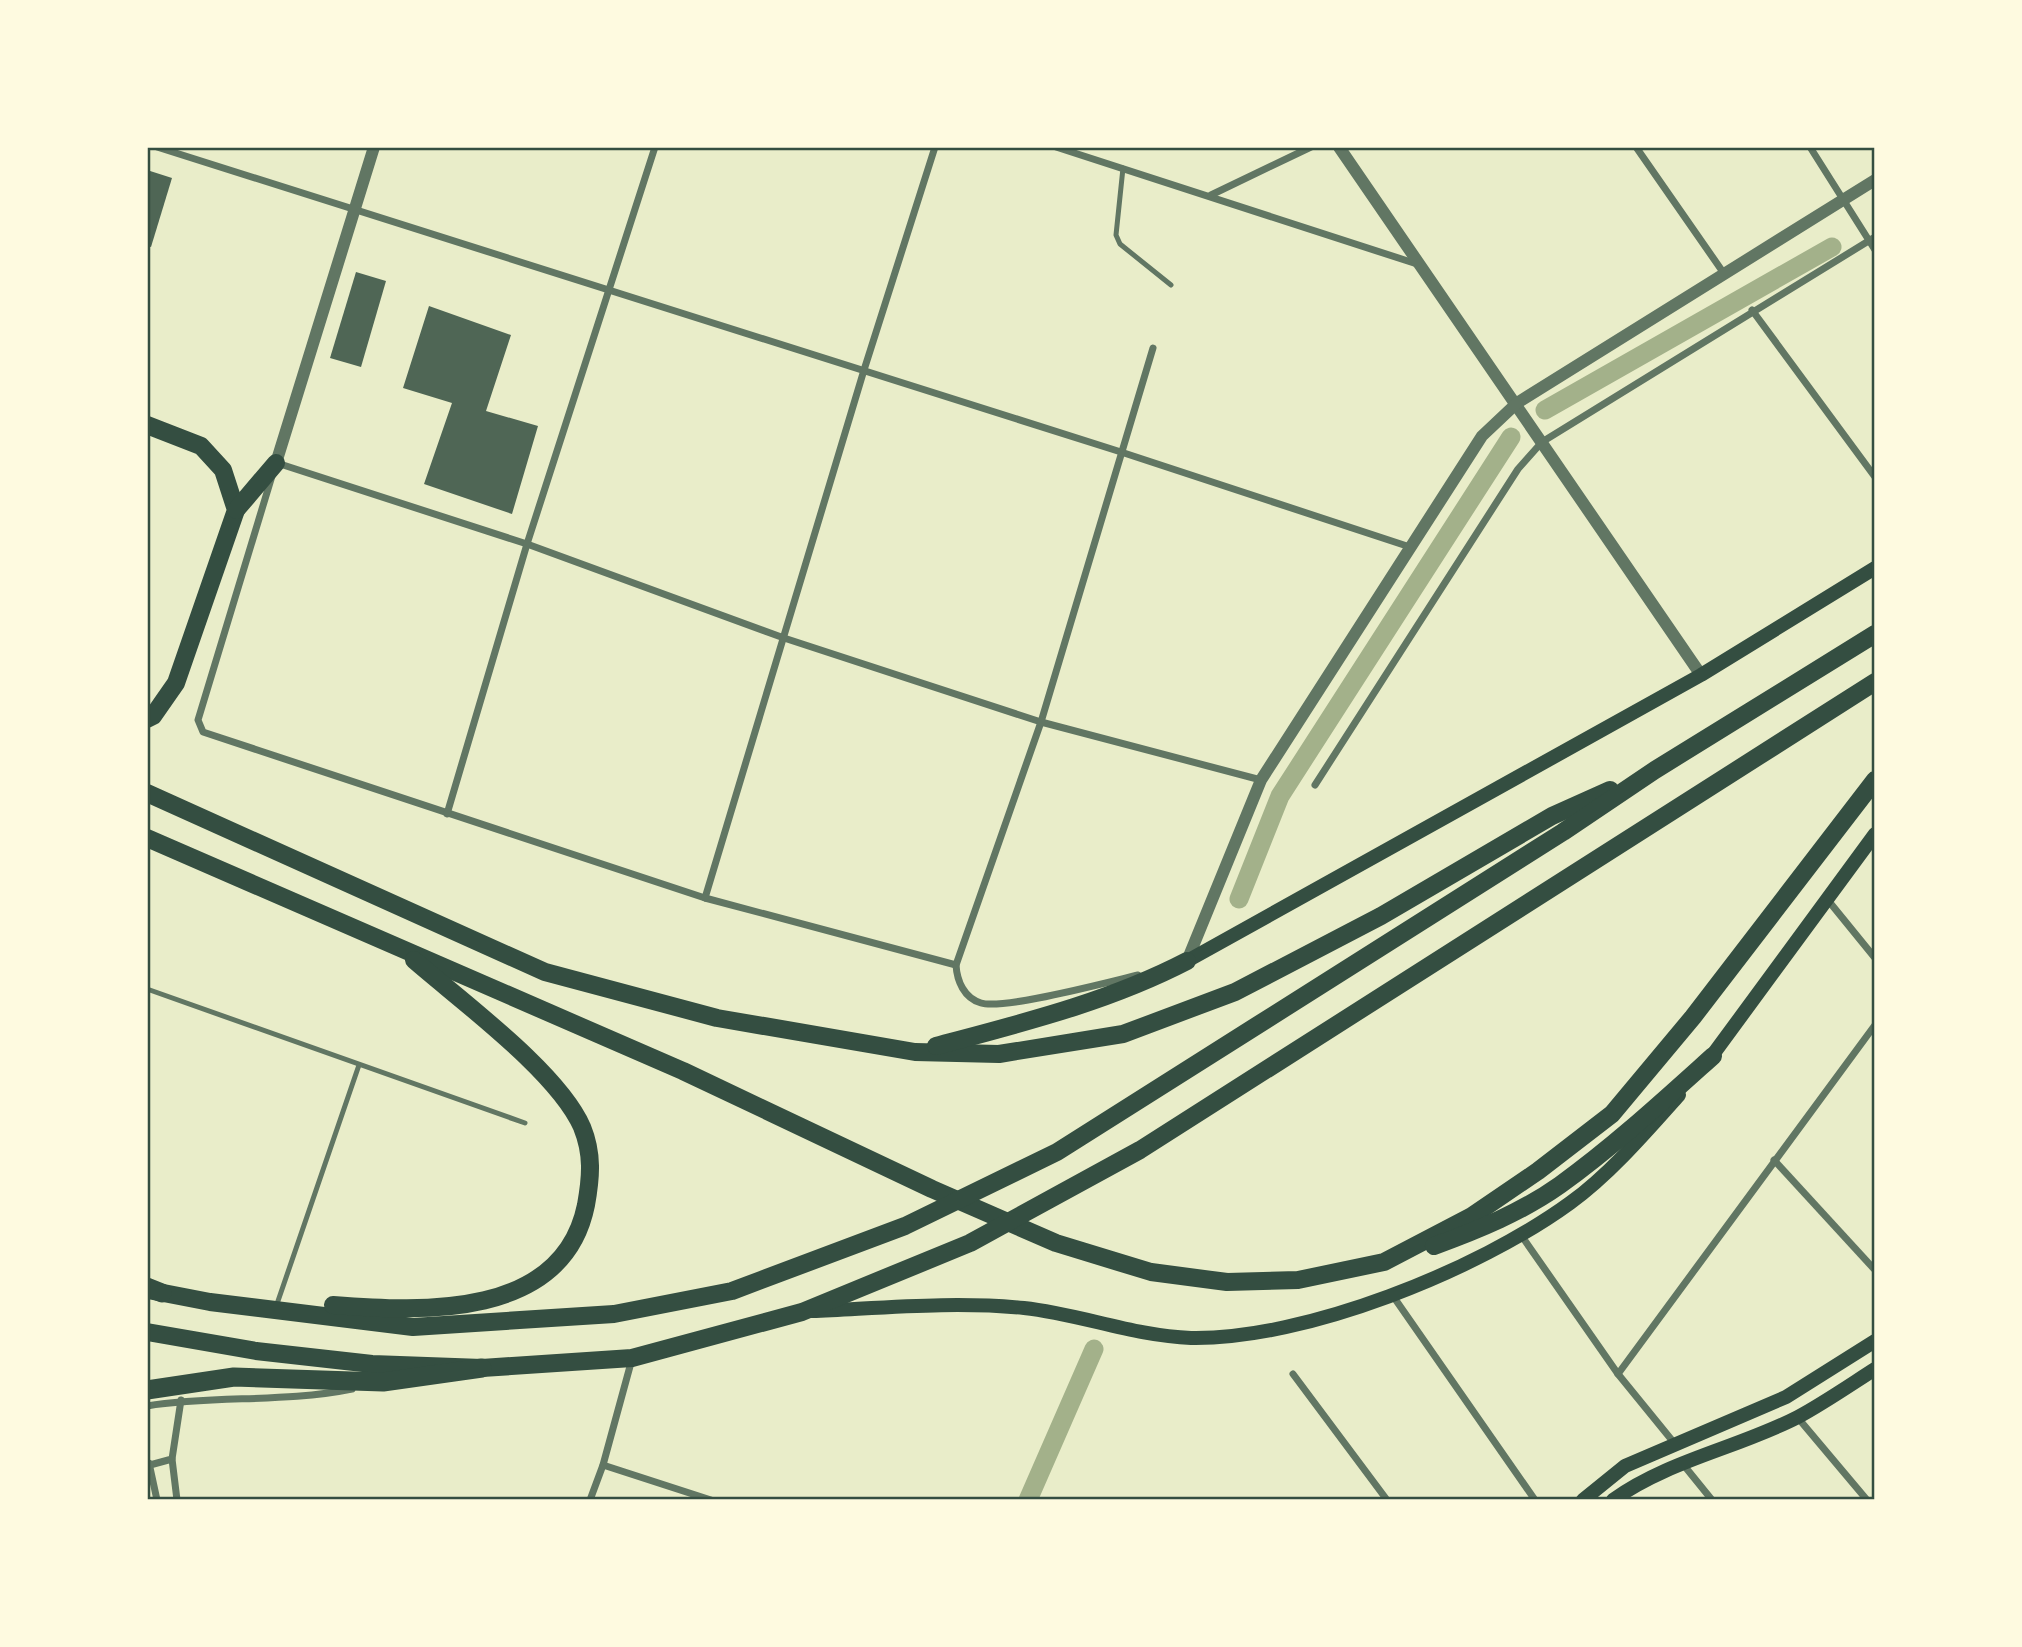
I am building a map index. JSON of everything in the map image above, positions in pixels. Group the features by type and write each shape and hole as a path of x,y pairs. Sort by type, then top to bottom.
{"highway":[{"path":"147,425 201,446 223,470 236,510"},
{"path":"147,719 153,716 176,683 236,510 276,463"},
{"path":"152,1290 210,1302 413,1326 614,1314 732,1291 905,1226 1057,1152 1552,839 1655,770 1875,634"},
{"path":"147,1390 234,1377 383,1382 482,1368 632,1358 802,1312 970,1243 1140,1150 1875,682"},
{"path":"147,793 545,972 716,1018 915,1052 999,1054 1124,1034 1223,996 1381,916 1552,816 1655,770"},
{"path":"1384,1262 1472,1216 1538,1171 1612,1114 1693,1017 1875,780"},
{"path":"147,838 683,1071 932,1189 1056,1243 1151,1272 1227,1282 1298,1280 1384,1262 1486,1227 1558,1186 1633,1127 1713,1056"},
{"path":"210,1302 278,1301 393,1310 479,1304 524,1287 561,1258 583,1222 593,1170 582,1127 551,1080 401,949"},
{"path":"915,1052 1099,1000 1143,984 1187,961"},
{"path":"147,1332 256,1351 360,1363 482,1368"}],"main road":[{"path":"1187,961 1701,675 1875,568"},
{"path":"802,1312 933,1306 1024,1308 1132,1330 1191,1338 1271,1330 1393,1296 1521,1235 1572,1202 1650,1128 1713,1056 1875,834"},
{"path":"1583,1500 1625,1466 1786,1397 1875,1341"},
{"path":"1613,1500 1632,1486 1682,1463 1797,1417 1875,1369"}],"street":[{"path":"157,147 1121,452 1410,547"},
{"path":"374,147 198,720 204,732 705,898 956,964"},
{"path":"447,814 527,544 655,147"},
{"path":"705,898 864,370 935,147"},
{"path":"1056,147 1418,264"},
{"path":"1210,195 1311,147"},
{"path":"1339,147 1701,675"},
{"path":"1636,147 1725,275"},
{"path":"1810,147 1843,200 1872,239 1875,250"},
{"path":"1153,348 1041,722 956,964 956,974 965,992 981,1003 990,1004 1096,986 1187,961 1261,780 1482,436 1517,403 1875,180"},
{"path":"1315,785 1518,469 1542,442 1752,310 1872,239"},
{"path":"1752,310 1875,477"},
{"path":"276,463 527,544 784,638 1041,722 1261,780"},
{"path":"1827,898 1875,958"},
{"path":"1618,1374 1875,1025"},
{"path":"1774,1160 1875,1270"},
{"path":"1521,1235 1618,1374 1675,1444"},
{"path":"1393,1296 1535,1500"},
{"path":"590,1500 604,1465 632,1358"},
{"path":"1293,1374 1387,1500"},
{"path":"147,1406 181,1401 319,1396 383,1382"},
{"path":"177,1500 172,1459 181,1401"},
{"path":"1797,1417 1867,1500"},
{"path":"157,1500 148,1463 172,1459"},
{"path":"1682,1463 1712,1500"},
{"path":"604,1465 711,1500"}],"lane":[{"path":"1123,168 1116,235 1120,244 1171,285"},
{"path":"147,989 525,1123"},
{"path":"278,1301 359,1065"}],"building":[{"path":"147,170 172,178 151,247 147,246"},
{"path":"356,272 386,281 361,367 330,358"},
{"path":"429,306 511,335 486,411 538,426 512,514 424,484 452,403 403,388"}],"waterway":[{"path":"1545,410 1832,247"},
{"path":"1239,899 1280,796 1511,437"},
{"path":"1028,1500 1094,1349"}]}
